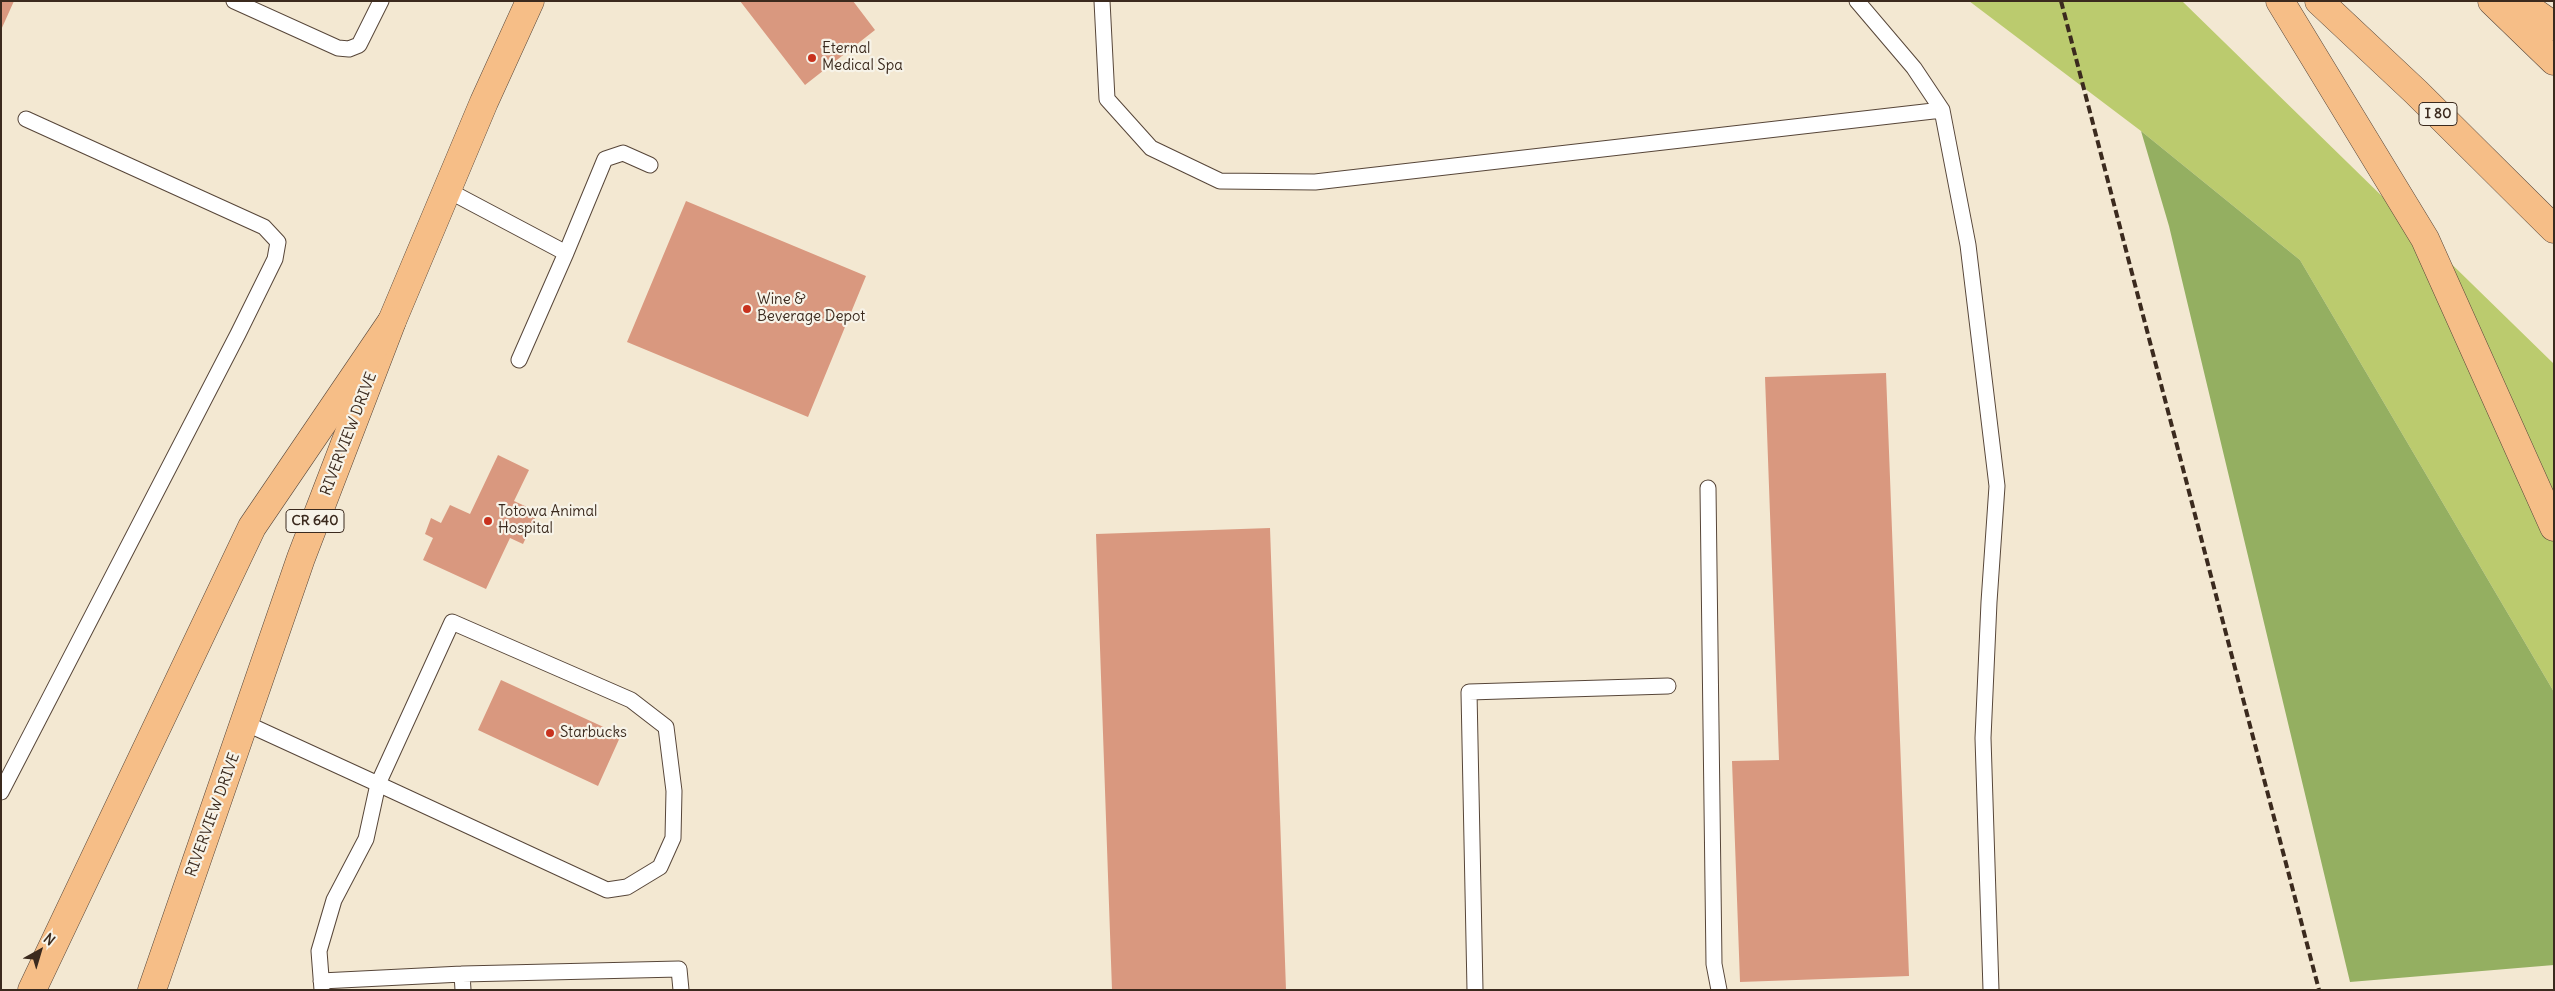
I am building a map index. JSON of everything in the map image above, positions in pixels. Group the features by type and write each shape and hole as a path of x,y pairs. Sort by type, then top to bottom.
{"main road":[{"name":"RIVERVIEW DRIVE","path":"152,990 301,558 392,321 484,102 530,1"},
{"path":"2280,1 2425,239 2554,527"},
{"name":"I 80","path":"2319,1 2416,92 2554,229"},
{"path":"2492,1 2554,61"},
{"path":"2518,1 2554,26"},
{"path":"32,990 252,527 392,321"}],"lane":[{"path":"234,1 338,48 349,49 359,45 381,1"},
{"path":"1102,1 1107,99 1151,148 1220,181 1315,182 1942,110"},
{"path":"1857,1 1914,68 1942,110 1968,245 1997,486 1989,602 1983,738 1991,990"},
{"path":"1,792 238,334 275,259 278,242 264,227 26,120"},
{"path":"519,360 605,159 623,153 650,165"},
{"path":"448,191 566,253"},
{"path":"1708,488 1714,964 1719,990"},
{"path":"245,724 378,784 607,890 628,887 660,867 673,838 674,791 666,727 631,700 452,622 378,784 366,839 334,900 319,951 322,985 462,974 679,969 680,990"},
{"path":"1475,990 1469,692 1668,686"},
{"path":"462,974 463,990"}],"green space":[{"path":"1969,1 2182,1 2554,364 2554,692 2300,260 2141,131"},
{"path":"2141,131 2300,260 2554,692 2554,965 2350,982 2169,226"}],"building":[{"path":"1,1 14,1 1,30"},
{"name":"Eternal Medical Spa","path":"740,1 853,1 875,30 805,85"},
{"name":"Wine & Beverage Depot","path":"686,201 866,276 808,417 627,342"},
{"path":"1886,373 1909,976 1740,982 1732,761 1779,760 1765,377"},
{"name":"Totowa Animal Hospital","path":"498,455 529,470 514,501 538,512 523,544 510,538 486,589 423,560 433,538 425,534 431,518 441,523 450,505 470,514"},
{"path":"1270,528 1286,990 1112,990 1096,534"},
{"name":"Starbucks","path":"501,680 621,735 598,786 478,730"}],"railway":[{"path":"2061,1 2319,990"}],"place":[{"name":"Eternal Medical Spa","path":"812,58"},
{"name":"Wine & Beverage Depot","path":"747,309"},
{"name":"Totowa Animal Hospital","path":"488,521"},
{"name":"Starbucks","path":"550,733"}]}
